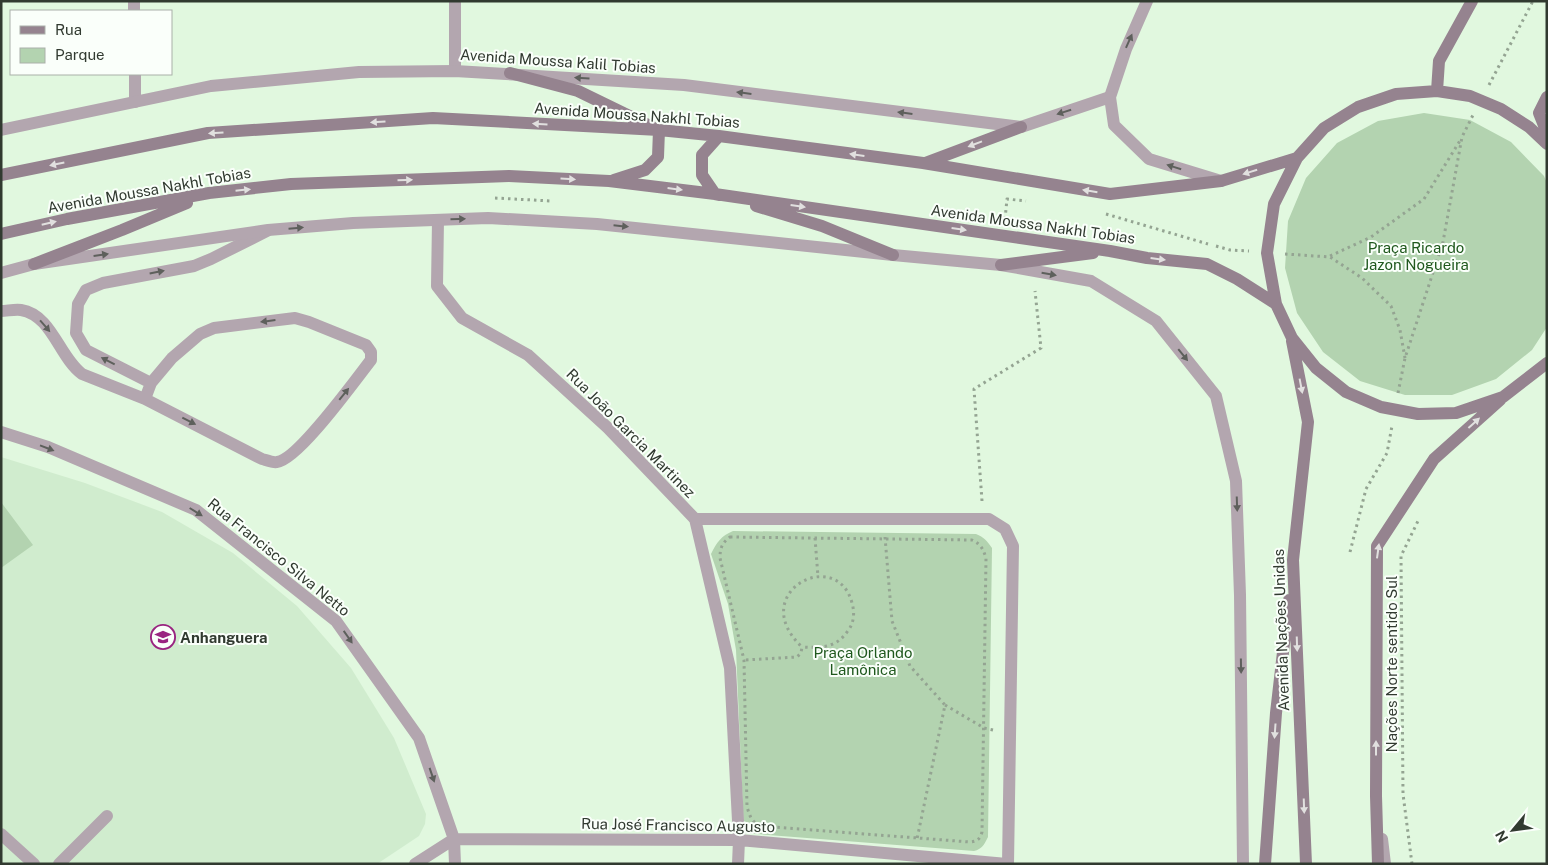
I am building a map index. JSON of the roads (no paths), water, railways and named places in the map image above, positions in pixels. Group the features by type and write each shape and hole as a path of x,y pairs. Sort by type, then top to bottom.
{"main road":[{"path":"1437,91 1439,62 1472,1"},
{"path":"510,73 578,91 659,130 658,157 645,170 609,181"},
{"name":"Avenida Nações Unidas","path":"1503,397 1456,413 1418,414 1381,407 1346,392 1316,368 1292,338 1276,304 1267,253 1274,204 1297,158 1324,128 1358,106 1396,94 1437,91 1470,96 1501,108 1522,122 1547,144"},
{"path":"1547,97 1539,113 1547,133"},
{"name":"Avenida Moussa Nakhl Tobias","path":"1,176 208,133 432,118 659,130 719,136 923,164 1110,194 1221,181 1297,158"},
{"path":"923,164 1021,127"},
{"path":"719,136 702,155 702,175 715,194 822,226 892,255"},
{"name":"Avenida Moussa Nakhl Tobias","path":"1,234 67,219 209,193 291,184 509,176 609,181 715,194 1110,251 1147,258 1207,264 1238,279 1276,304"},
{"path":"34,264 122,230 209,193"},
{"path":"1001,265 1110,251"},
{"name":"Avenida Nações Unidas","path":"1292,338 1308,422 1293,560 1306,864"},
{"name":"Avenida Nações Unidas","path":"1378,864 1376,796 1377,546 1434,459 1503,397 1546,365"},
{"path":"1265,864 1276,713 1293,560"}],"street":[{"path":"455,1 455,71"},
{"path":"1147,1 1126,49 1110,97 1114,125 1148,159 1221,181"},
{"name":"Avenida Moussa Kalil Tobias","path":"1,130 211,86 359,72 455,71 510,73 684,86 1021,127 1110,97"},
{"path":"135,75 135,102"},
{"path":"1,273 34,264 268,230 354,223 488,218 597,224 1001,265 1091,281 1156,321 1216,396 1236,481 1240,595 1243,864"},
{"name":"Rua João Garcia Martinez","path":"438,220 437,286 462,318 528,355 608,428 695,520 730,668 739,840 738,864"},
{"path":"151,383 86,350 76,333 78,304 86,290 103,282 194,266 268,230"},
{"path":"1,311 21,310 34,315 44,324 74,368 82,374 145,399 262,459 277,462 290,456 313,432 370,360 371,352 366,345 295,318 214,328 200,334 172,358 151,383 145,399"},
{"name":"Rua Francisco Silva Netto","path":"1,432 48,447 196,510 336,621 419,738 454,839 455,864"},
{"path":"695,520 989,519 1005,529 1013,546 1008,864"},
{"path":"1376,796 1385,864"},
{"path":"59,864 108,816"},
{"path":"1,834 34,864"},
{"path":"415,864 454,839"},
{"name":"Rua José Francisco Augusto","path":"454,839 739,840 1008,864"}],"place":[{"name":"Anhanguera","path":"163,637"}],"park label":[{"name":"Praça Ricardo Jazon Nogueira","path":"1416,256"},
{"name":"Praça Orlando Lamônica","path":"863,660"}]}
